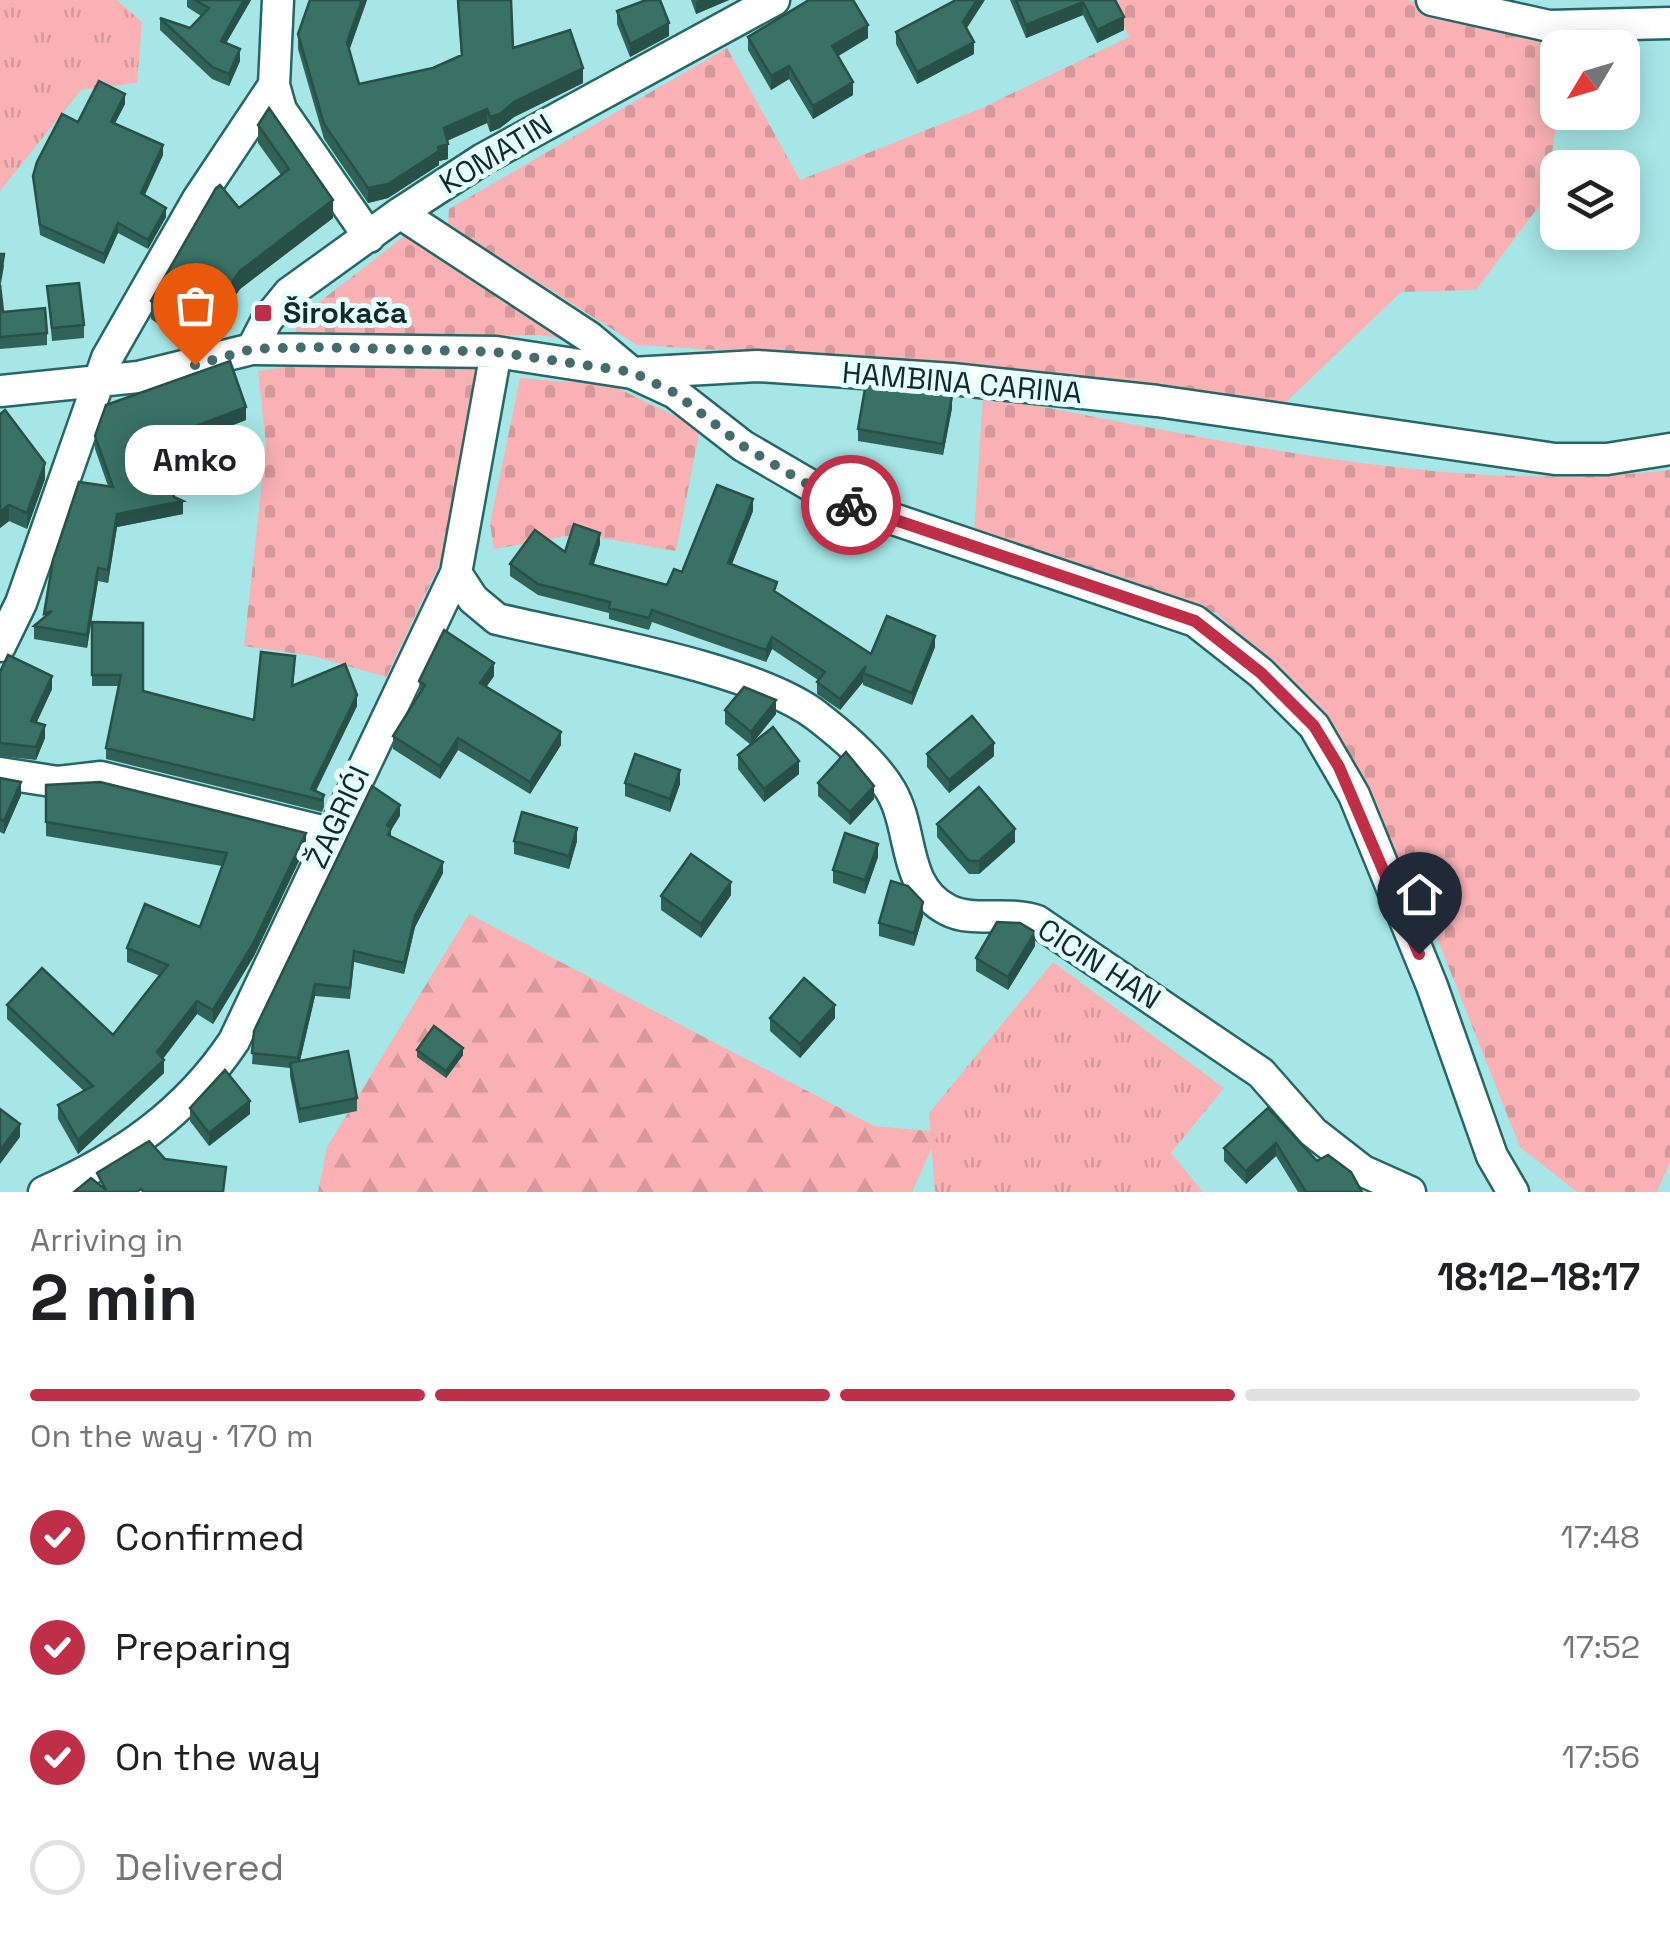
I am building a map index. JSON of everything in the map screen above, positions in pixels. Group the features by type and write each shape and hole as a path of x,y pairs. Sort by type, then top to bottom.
{"street":[{"path":"278,0 274,85 281,110 369,237"},
{"name":"KOMATIN","path":"252,349 266,320 289,292 482,159 774,0"},
{"path":"1432,0 1670,24"},
{"path":"0,646 22,603 77,451 96,382 198,199 274,85"},
{"path":"400,214 589,336 632,372 675,393 743,446 834,500 1195,621 1261,673 1314,726 1354,795 1432,986 1492,1156 1513,1192"},
{"name":"HAMBINA CARINA","path":"0,391 96,382 195,365 252,349 496,352 632,372 757,366 952,379 1157,401 1555,459 1607,460 1670,450"},
{"name":"ŽAGRIĆI","path":"44,1192 90,1171 151,1133 218,1066 250,1011 330,833 456,573 496,352"},
{"name":"CICIN HAN","path":"456,573 473,598 498,618 744,680 813,712 859,752 889,788 906,820 913,873 929,897 950,912 1016,914 1037,920 1261,1073 1313,1132 1364,1171 1410,1192"},
{"path":"0,773 58,782 101,777 330,833"},
{"path":"1482,1192 1492,1156"}],"green space":[{"path":"0,0 117,0 142,22 137,83 81,90 0,191"},
{"path":"1112,0 1407,0 1540,36 1540,130 1555,130 1552,150 1540,150 1540,205 1476,290 1401,292 1283,405 982,366 637,345 448,225 449,209 727,48 800,180 984,107 1129,37"},
{"path":"416,227 585,343 540,335 312,336 296,332 295,321"},
{"path":"326,361 472,361 479,372 444,555 386,677 313,656 244,646 266,445 258,371"},
{"path":"520,378 611,385 700,428 676,551 579,534 494,549 490,524"},
{"path":"983,396 1238,444 1412,469 1585,476 1670,470 1670,1162 1657,1192 1577,1192 1520,1147 1440,945 1336,737 1273,665 1216,613 974,533"},
{"path":"469,914 874,1126 939,1132 912,1192 318,1192 327,1147"},
{"path":"1053,962 1224,1088 1171,1153 1203,1192 935,1192 929,1113"}],"building":[{"path":"195,0 244,0 221,41 240,49 229,74 212,67 160,18 190,28 209,8"},
{"path":"310,0 362,0 347,42 359,84 433,68 462,55 458,0 511,0 513,48 570,30 583,68 514,102 500,114 490,117 487,109 444,128 448,144 438,147 439,151 388,184 368,188 324,124 298,34"},
{"path":"646,0 660,0 669,23 630,44 617,11"},
{"path":"809,0 853,0 868,25 832,46 853,82 813,106 789,66 771,76 748,37"},
{"path":"956,0 977,0 963,22 974,42 917,72 896,32"},
{"path":"1016,0 1115,0 1124,17 1097,30 1083,2 1026,25"},
{"path":"99,81 125,94 111,122 163,145 141,193 166,208 148,240 118,223 104,254 40,225 33,176 62,114 78,122"},
{"path":"269,108 333,200 240,271 203,324 188,328 151,301 216,188 220,185 239,208 289,169 258,125"},
{"path":"79,283 84,325 52,328 47,286"},
{"path":"0,285 3,312 45,308 47,333 0,337"},
{"path":"230,361 246,407 162,439 174,497 183,501 117,514 108,570 98,568 87,635 34,626 52,611 44,614 53,560 79,482 113,487 95,436 106,405"},
{"path":"866,383 952,396 943,444 858,429"},
{"path":"5,410 45,463 27,513 9,505 0,512 0,414"},
{"path":"717,485 753,499 728,563 777,582 774,591 871,654 887,616 935,636 912,693 863,673 866,666 840,699 817,682 825,672 772,637 766,650 652,610 649,618 609,608 610,602 538,584 510,564 535,530 565,552 574,524 600,533 590,564 667,585 674,569 682,572"},
{"path":"92,622 143,623 143,691 254,720 261,652 295,656 292,686 345,664 357,695 311,789 324,795 322,800 106,748 121,675 92,675"},
{"path":"444,630 494,663 480,683 561,732 530,782 458,738 440,766 393,736 425,685 419,681"},
{"path":"8,655 52,676 31,721 45,725 36,747 0,743 0,672"},
{"path":"744,687 776,700 751,732 725,710"},
{"path":"972,716 994,743 949,780 927,754"},
{"path":"773,727 799,761 764,789 738,755"},
{"path":"846,752 874,786 850,812 818,783"},
{"path":"635,754 680,770 670,799 625,783"},
{"path":"0,778 21,782 4,821 0,819"},
{"path":"100,782 306,833 254,942 213,1010 197,1001 157,1052 164,1060 78,1140 58,1105 93,1086 7,1005 42,968 113,1035 168,965 127,948 145,904 200,927 227,853 46,822 46,785"},
{"path":"372,786 400,805 387,825 391,828 388,835 443,862 415,916 404,963 354,951 350,988 315,984 298,1058 252,1053 254,1031"},
{"path":"979,787 1015,829 979,861 969,861 937,824"},
{"path":"522,812 577,828 569,856 514,841"},
{"path":"845,833 878,844 865,880 833,870"},
{"path":"691,854 731,882 701,924 661,896"},
{"path":"891,881 908,886 923,902 914,933 879,923"},
{"path":"997,922 1020,923 1035,932 1008,977 976,958"},
{"path":"804,978 835,1005 800,1044 770,1018"},
{"path":"434,1026 463,1048 446,1071 417,1050"},
{"path":"348,1051 357,1098 299,1109 290,1063"},
{"path":"225,1070 250,1101 209,1133 190,1108"},
{"path":"1268,1108 1317,1161 1328,1155 1351,1172 1362,1192 1306,1192 1276,1143 1246,1171 1224,1148"},
{"path":"0,1109 20,1124 0,1150"},
{"path":"149,1141 165,1159 226,1167 223,1192 74,1192 91,1178 106,1190 97,1173"}],"way so far":[{"path":"195,365 252,349 314,347 496,352 632,372 675,393 743,446 834,500 851,505"}],"place":[{"name":"Širokača","path":"263,313"},
{"name":"Amko","path":"195,365"}],"route":[{"path":"851,505 984,546 1195,621 1261,673 1314,726 1339,767 1419,954"}]}
